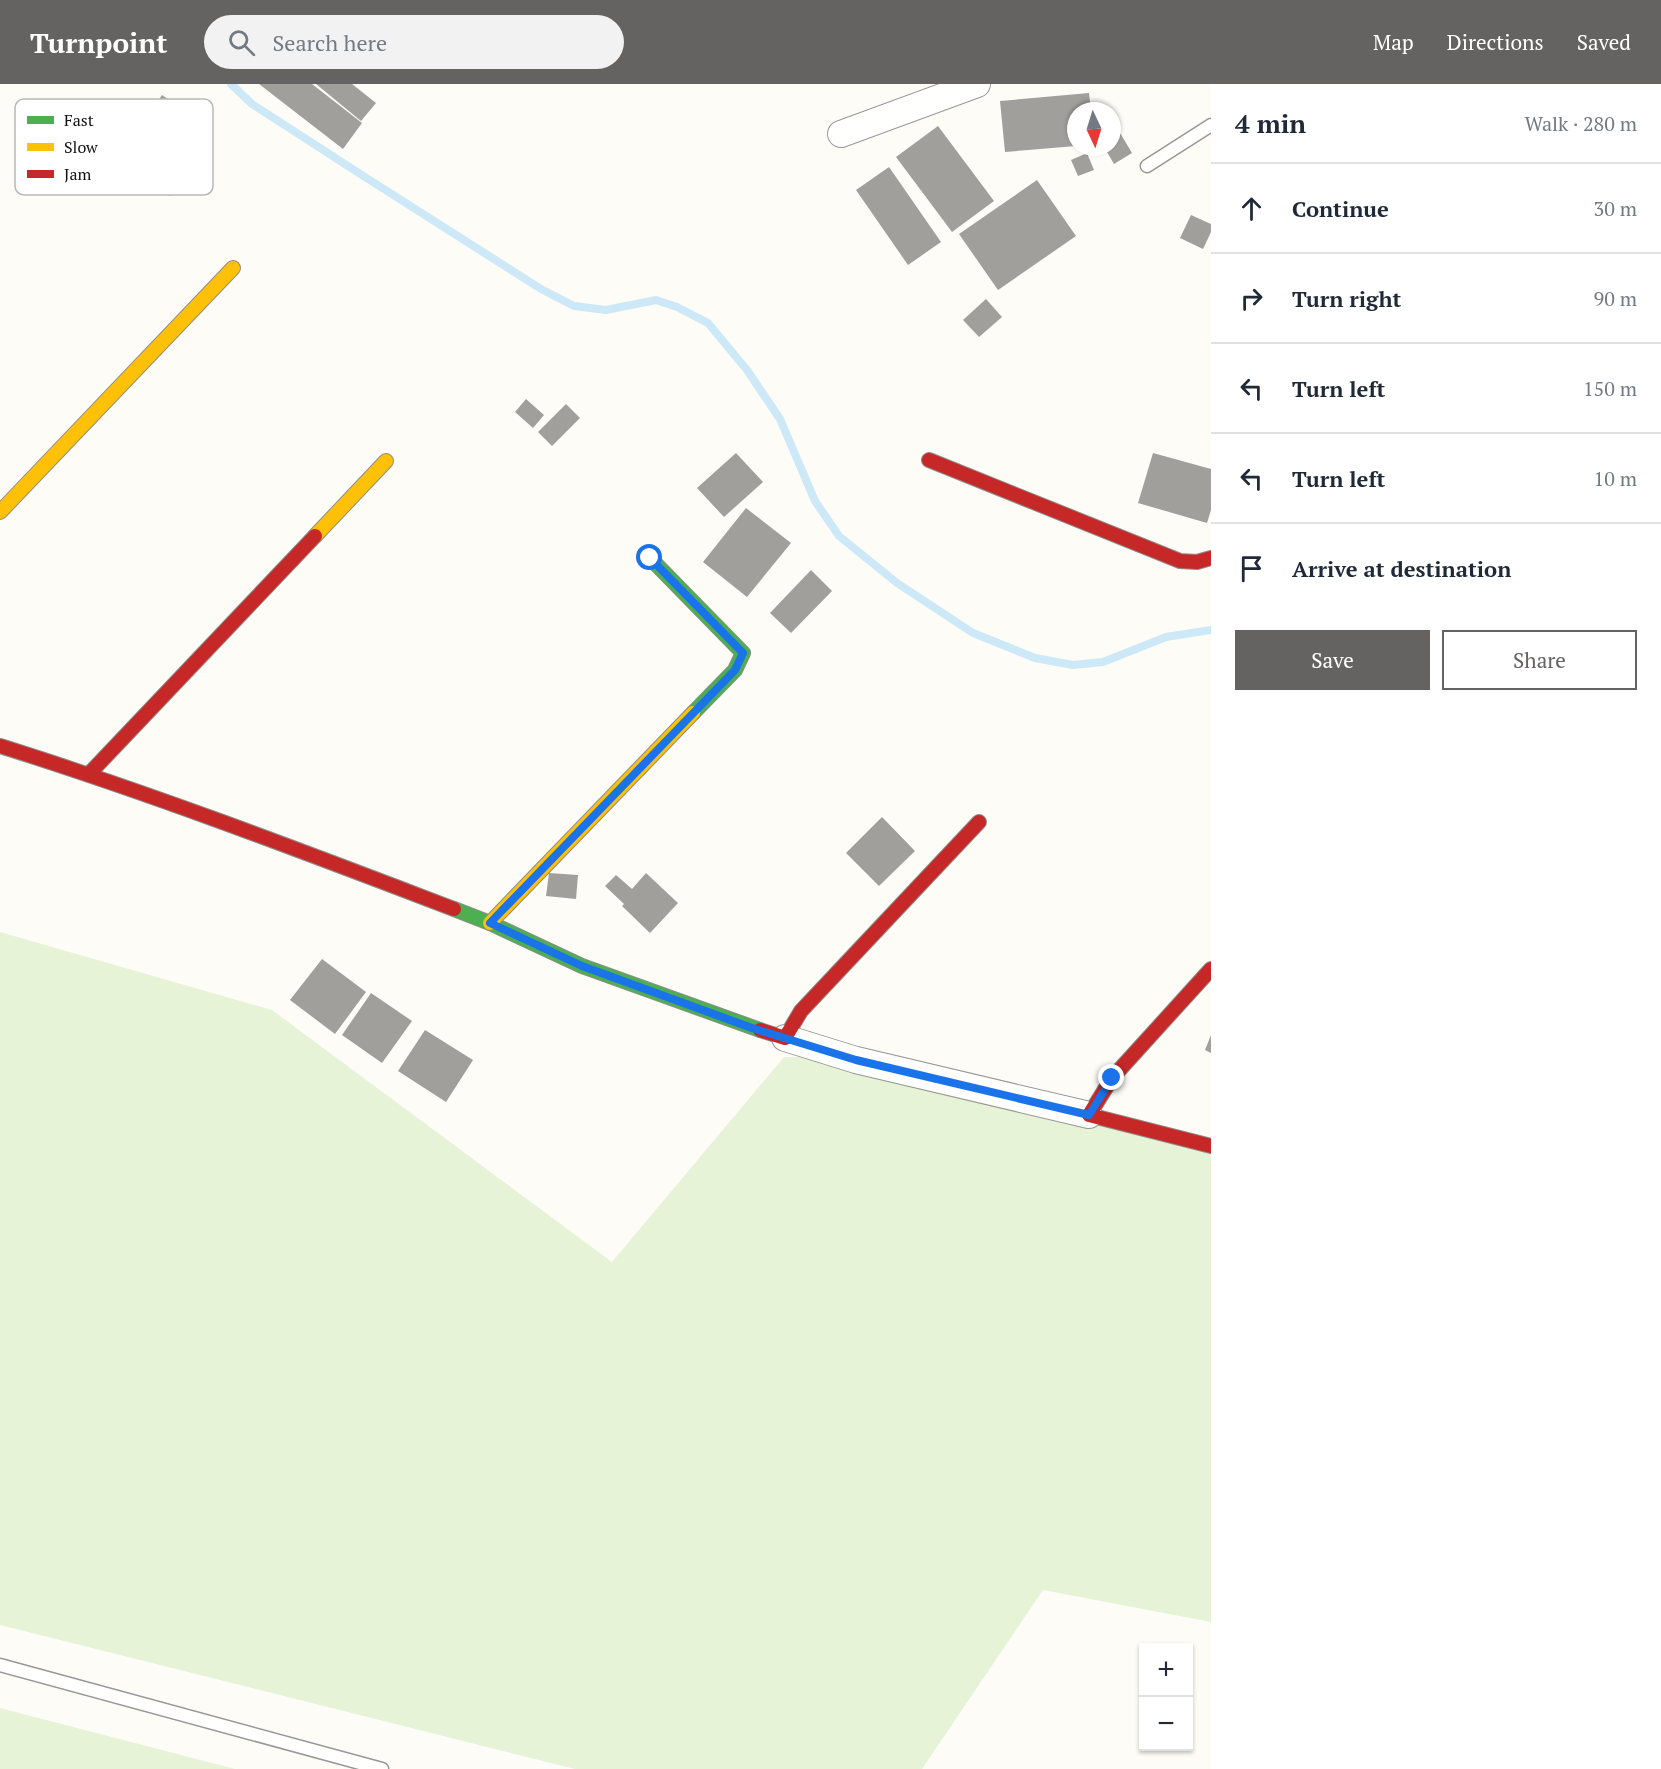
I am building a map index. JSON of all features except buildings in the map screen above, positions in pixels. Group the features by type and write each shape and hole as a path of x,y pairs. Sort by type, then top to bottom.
{"street":[{"path":"841,134 977,84"},
{"path":"0,512 233,268"},
{"path":"929,460 1180,561 1211,558"},
{"path":"89,774 386,461"},
{"path":"490,923 735,670 743,653 650,558"},
{"path":"0,746 89,774 331,862 490,923 582,966 752,1028 856,1060 1211,1146"},
{"path":"785,1038 801,1011 979,822"},
{"path":"1089,1115 1112,1078 1211,969"}],"lane":[{"path":"1147,166 1211,125"},
{"path":"0,1665 382,1769"}],"green space":[{"path":"0,932 272,1010 612,1262 784,1057 809,1057 1211,1150 1211,1622 1043,1590 922,1769 575,1769 0,1625"},
{"path":"0,1708 235,1769 0,1769"}],"waterway":[{"path":"231,84 252,104 541,289 574,306 606,310 656,300 677,307 708,323 747,370 780,419 815,501 839,536 897,583 973,633 1035,658 1073,665 1103,662 1166,637 1211,630"}],"traffic: fast":[{"path":"650,558 743,653 735,670 693,713"},
{"path":"454,909 490,923 582,966 760,1030"}],"traffic: slow":[{"path":"0,512 233,268"},
{"path":"315,536 386,461"},
{"path":"490,923 693,713"}],"traffic: jam":[{"path":"929,460 1180,561 1197,562 1211,558"},
{"path":"89,774 315,536"},
{"path":"0,746 171,804 454,909"},
{"path":"760,1030 785,1038 801,1011 979,822"},
{"path":"1211,969 1112,1078 1089,1115 1211,1146"}],"route":[{"path":"650,558 730,637 743,653 735,670 490,923 582,966 752,1028 856,1060 1089,1115 1112,1078"}]}
